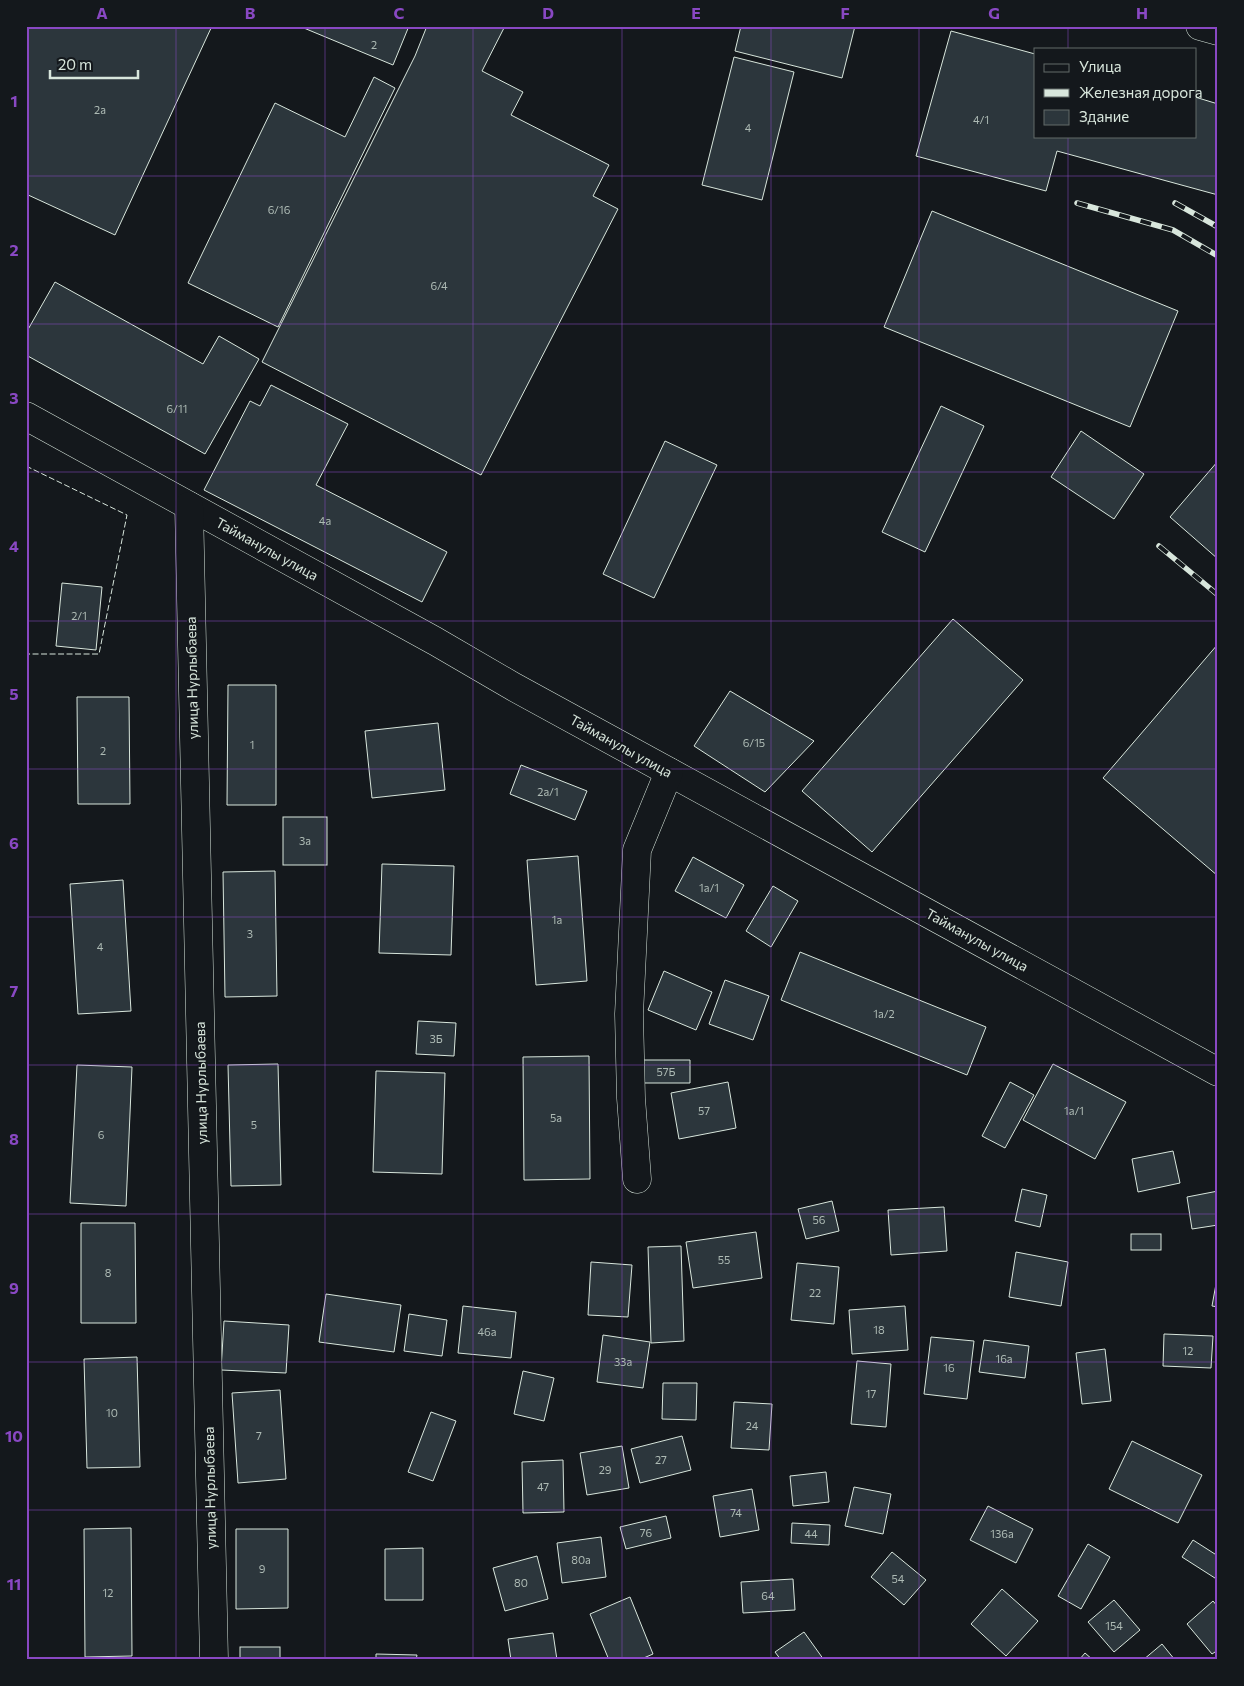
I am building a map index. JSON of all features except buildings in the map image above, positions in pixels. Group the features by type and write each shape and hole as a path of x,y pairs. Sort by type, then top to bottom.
{"street":[{"path":"1200,26 1218,32"},
{"name":"Тайманулы улица","path":"26,416 669,772 1218,1072"},
{"name":"улица Нурлыбаева","path":"189,506 214,1660"},
{"path":"637,1179 629,1014 637,850 669,772"}],"railway":[{"path":"1077,203 1173,230 1218,256"},
{"path":"1175,203 1218,227"},
{"path":"1159,546 1218,595"}],"fence":[{"path":"26,466 127,515 99,654 26,654"}]}
